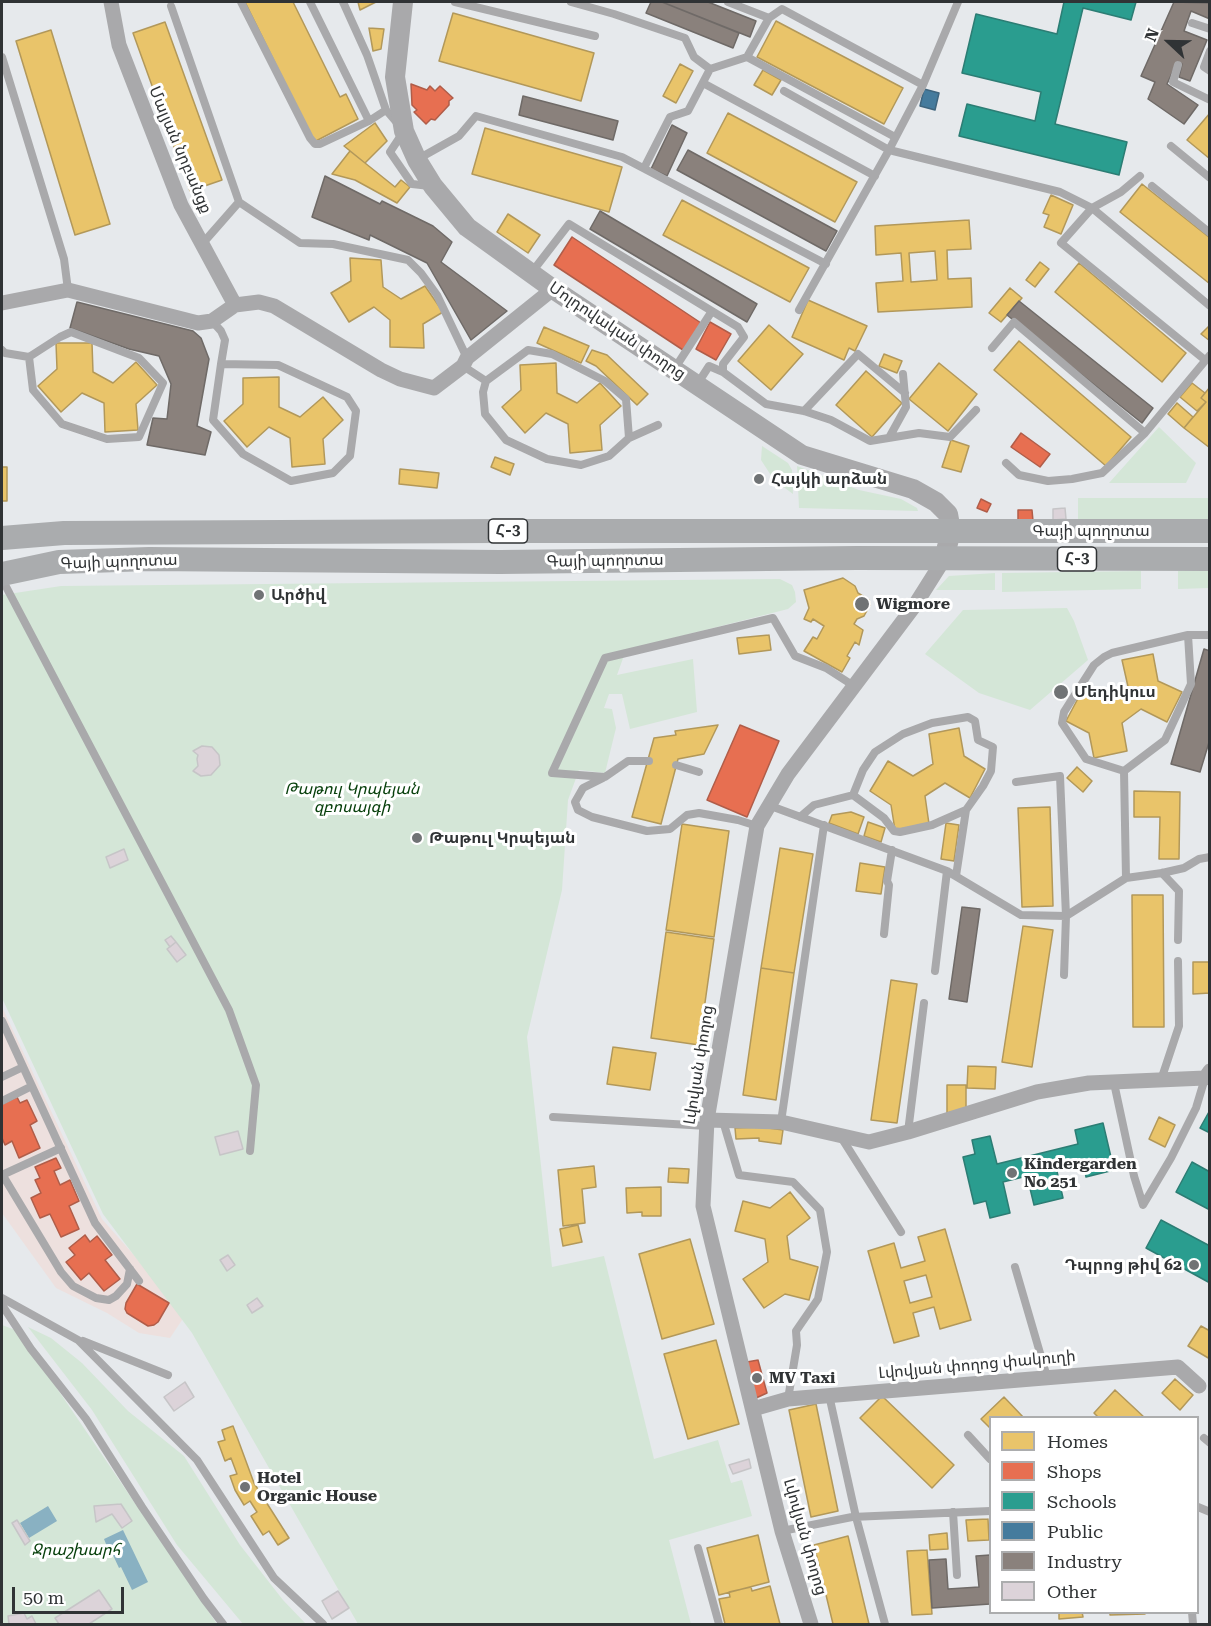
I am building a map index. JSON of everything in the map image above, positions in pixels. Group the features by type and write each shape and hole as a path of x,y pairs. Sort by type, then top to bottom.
{"main road":[{"name":"Գայի պողոտա","path":"2,538 64,533 1209,531"},
{"name":"Գայի պողոտա","path":"2,574 59,562 149,559 500,562 1209,559"}],"street":[{"name":"Մալյան նրբանցք","path":"111,2 119,45 181,206 235,304"},
{"name":"Մոլդովական փողոց","path":"401,4 394,77 404,131 417,160 433,186 467,227 553,289 802,455 914,489 936,502 948,513 951,531"},
{"path":"2,303 68,290 198,323 212,321 235,304 259,302 274,306 381,370 400,379 434,388 553,289"},
{"path":"944,559 951,531"},
{"name":"Լվովյան փողոց","path":"811,1624 782,1531 703,1206 707,1123 757,826 788,774 915,605 944,559"},
{"path":"707,1123 723,1120 782,1122 869,1142 1036,1092 1089,1083 1161,1080 1207,1075"},
{"name":"Լվովյան փողոց փակուղի","path":"753,1409 788,1399 1178,1367 1199,1386"}],"lane":[{"path":"241,2 315,144 320,144 369,121 386,110"},
{"path":"310,2 369,121"},
{"path":"343,2 367,56 386,110 404,131 390,152 412,183 433,186"},
{"path":"455,2 595,36"},
{"path":"571,2 685,38 693,57 710,69"},
{"path":"728,2 768,18"},
{"path":"799,310 875,176 923,85 958,2"},
{"path":"171,6 239,202 300,243 333,244 408,260 437,295 465,362 486,381"},
{"path":"644,168 669,117 688,111 710,69 747,57 768,18 782,9 923,85"},
{"path":"1192,23 1209,29"},
{"path":"1209,51 1204,67 1209,71"},
{"path":"2,57 64,259 68,290"},
{"path":"747,57 895,137"},
{"path":"1178,65 1173,81 1209,100"},
{"path":"703,82 875,176"},
{"path":"784,92 889,150 1060,192 1092,208 1209,306"},
{"path":"417,160 459,136 476,116 622,157 826,264"},
{"path":"1171,146 1209,178"},
{"path":"1006,463 1019,475 1048,481 1088,477 1102,473 1145,433 1207,357 1061,243 1092,208 1121,192 1140,176"},
{"path":"1152,186 1209,233"},
{"path":"203,243 239,202"},
{"path":"531,273 569,224 738,327 744,337 723,364 723,372"},
{"path":"674,369 712,311"},
{"path":"212,321 225,340 221,364 213,420 243,454 291,481 333,472 350,456 356,411 347,398 278,365 221,364"},
{"path":"992,348 1014,322 1145,433"},
{"path":"2,350 5,353 29,357 71,332 139,358 163,382 139,437 107,440 62,424 33,390 29,357"},
{"path":"629,438 626,399 605,381 552,354 528,350 486,381 483,392 484,414 506,440 547,459 581,465 609,456 629,438 658,425"},
{"path":"804,411 858,354 905,393"},
{"path":"697,385 709,366 723,372 766,405 804,411 831,420 870,441 919,433 950,437 976,410"},
{"path":"890,436 906,407 903,374"},
{"path":"2,579 229,1010 256,1085 250,1151"},
{"path":"605,777 552,773 606,658 773,618 795,656 826,668 854,686"},
{"path":"1124,771 1086,759 1062,723 1064,712 1094,665 1104,657 1112,653 1188,635 1209,635"},
{"path":"1124,771 1165,740 1191,684 1188,635"},
{"path":"853,795 862,770 875,752 888,743 903,734 932,723 968,717 975,721 978,740 993,747 991,771 966,810 956,876"},
{"path":"648,761 628,761 605,777 583,788 575,801 578,810 592,817 646,831 670,829 687,815 699,813 757,826"},
{"path":"676,765 699,772"},
{"path":"1124,771 1126,878"},
{"path":"1016,782 1060,776 1066,916 1064,975"},
{"path":"800,817 814,805 853,795"},
{"path":"853,795 884,818 894,831 900,832 932,825 966,810"},
{"path":"768,805 947,871 1021,915 1066,916 1126,878 1184,868 1209,857"},
{"path":"782,1122 824,825"},
{"path":"884,934 889,885 887,881 892,850"},
{"path":"935,971 947,871"},
{"path":"1162,873 1179,891 1178,940"},
{"path":"1161,1080 1179,1026 1178,961"},
{"path":"908,1132 924,1003"},
{"path":"2,1021 95,1223 139,1281"},
{"path":"2,1077 23,1067"},
{"path":"1114,1083 1134,1176 1143,1205 1171,1158 1196,1108 1207,1075"},
{"path":"2,1101 32,1086"},
{"path":"553,1117 707,1123"},
{"path":"723,1120 739,1175 793,1182 820,1210 827,1252 818,1299 796,1331 797,1345 788,1399"},
{"path":"840,1135 901,1232"},
{"path":"61,1148 2,1174 61,1272 73,1286 96,1298 109,1300 127,1284 130,1269"},
{"path":"1016,1267 1047,1377"},
{"path":"2,1298 78,1340 168,1375"},
{"path":"2,1305 32,1349 86,1419 142,1507 223,1624"},
{"path":"78,1340 197,1460 274,1578 323,1624"},
{"path":"829,1395 856,1517 885,1624"},
{"path":"968,1435 989,1458"},
{"path":"782,1531 856,1517 989,1511"},
{"path":"953,1512 957,1575"},
{"path":"698,1548 719,1624"}],"shaded area":[{"path":"2,1007 102,1219 186,1314 170,1338 139,1333 107,1313 56,1288 2,1213"}],"green space":[{"path":"1159,427 1196,463 1186,483 1109,483"},
{"path":"762,446 788,463 792,470 793,494 774,480 761,460"},
{"path":"797,466 859,490 901,499 917,508 918,511 799,508"},
{"path":"1078,498 1209,498 1209,519 1078,520"},
{"path":"1209,570 1209,588 1178,589 1178,571"},
{"path":"1141,571 1141,589 1002,592 1002,573"},
{"path":"995,573 995,590 936,590 949,576"},
{"name":"Թաթուլ Կրպեյան զբոսայգի","path":"780,579 792,585 795,592 796,602 788,609 626,650 617,675 693,659 697,712 630,729 622,694 609,694 604,708 612,709 616,728 605,773 579,770 568,800 562,890 527,1037 552,1267 604,1256 654,1459 718,1440 731,1483 742,1480 752,1516 669,1540 691,1624 358,1624 192,1333 103,1214 2,998 2,595 61,586"},
{"path":"1067,608 1088,660 1030,710 979,693 925,654 963,610"},
{"name":"Ջրաշխարհ","path":"2,1325 18,1331 217,1624 2,1624"},
{"path":"28,1327 51,1338 82,1363 128,1411 184,1456 240,1545 283,1600 306,1624 243,1624 177,1545 92,1410"}],"water":[{"path":"48,1506 57,1521 29,1538 20,1523"},
{"path":"123,1530 148,1582 132,1590 121,1567 119,1568 112,1553 110,1554 104,1539"}],"building: Homes":[{"path":"245,2 293,2 340,97 346,94 358,119 314,142"},
{"path":"358,2 376,2 360,10"},
{"path":"453,13 594,53 581,101 439,61"},
{"path":"776,21 903,88 884,124 757,57"},
{"path":"165,22 222,180 190,191 133,33"},
{"path":"369,28 384,29 381,49 373,51"},
{"path":"51,30 110,224 75,235 16,41"},
{"path":"680,64 693,71 676,103 663,96"},
{"path":"763,70 781,80 772,95 754,85"},
{"path":"728,113 857,182 835,222 707,153"},
{"path":"1210,113 1210,159 1187,140"},
{"path":"375,123 387,141 365,163 344,146"},
{"path":"485,128 622,167 609,212 472,174"},
{"path":"350,151 395,187 401,180 410,187 397,203 355,180 332,174"},
{"path":"1142,184 1210,238 1210,284 1120,212"},
{"path":"1051,195 1073,205 1061,234 1044,227 1049,215 1043,213"},
{"path":"682,200 809,268 790,302 663,235"},
{"path":"508,214 540,235 528,253 497,232"},
{"path":"969,220 971,249 947,250 948,279 971,278 972,307 878,312 876,283 903,281 901,253 876,255 875,226","holes":["935,251 937,280 911,282 909,253"]},
{"path":"350,258 381,260 383,287 401,299 425,286 443,312 423,324 424,348 390,347 390,320 374,307 349,322 331,293 351,281"},
{"path":"1040,262 1049,269 1035,287 1026,280"},
{"path":"1079,263 1186,353 1162,382 1055,292"},
{"path":"1010,288 1022,298 1001,322 989,313"},
{"path":"808,300 867,326 855,351 849,348 844,360 792,337"},
{"path":"769,325 803,354 771,390 738,361"},
{"path":"1210,325 1210,341 1201,334"},
{"path":"544,327 589,346 581,363 537,343"},
{"path":"1019,341 1131,437 1106,466 994,370"},
{"path":"56,343 92,343 93,372 113,383 136,362 157,385 136,404 138,430 105,432 104,403 82,393 61,412 38,386 57,369"},
{"path":"592,350 607,355 648,394 637,405 596,366 586,361"},
{"path":"884,354 902,361 897,373 879,366"},
{"path":"556,363 557,393 577,403 600,383 621,406 600,425 602,450 570,453 568,424 546,413 525,433 502,407 521,390 520,365"},
{"path":"939,363 977,394 948,431 909,399"},
{"path":"866,371 902,403 872,437 836,405"},
{"path":"279,377 279,407 300,417 323,397 343,420 323,439 325,464 292,467 290,438 269,427 247,447 224,421 243,404 243,378"},
{"path":"1192,383 1205,393 1201,398 1206,402 1197,411 1180,397"},
{"path":"1210,387 1210,448 1184,428 1206,402 1201,398"},
{"path":"1177,403 1193,417 1184,428 1168,414"},
{"path":"951,440 969,446 961,472 942,467"},
{"path":"495,457 514,464 510,475 491,467"},
{"path":"2,467 7,467 7,501 2,501"},
{"path":"400,469 439,473 437,488 399,484"},
{"path":"843,578 869,600 870,605 864,616 857,619 854,624 863,630 859,645 855,642 842,672 804,651 813,637 817,639 824,626 813,619 811,622 804,619 809,608 804,590"},
{"path":"769,635 771,650 739,654 737,638"},
{"path":"1153,654 1158,681 1182,692 1167,722 1141,709 1122,723 1127,751 1094,758 1089,733 1066,721 1083,689 1109,703 1129,691 1122,660"},
{"path":"718,725 704,754 678,759 661,824 632,817 654,738 676,735 675,731"},
{"path":"959,728 964,756 985,769 970,798 945,783 925,796 929,824 895,830 891,805 870,791 888,761 913,776 933,764 929,734"},
{"path":"1077,767 1092,781 1083,792 1067,778"},
{"path":"1134,791 1180,792 1179,859 1159,859 1160,817 1134,817"},
{"path":"1050,807 1053,906 1022,907 1018,808"},
{"path":"851,812 864,817 858,834 829,823 832,815"},
{"path":"868,822 885,828 881,842 864,836"},
{"path":"946,823 959,825 954,861 941,859"},
{"path":"682,824 729,831 714,937 666,930"},
{"path":"780,848 813,854 794,973 761,968"},
{"path":"860,863 885,867 881,894 856,891"},
{"path":"1132,895 1163,895 1164,1027 1133,1027"},
{"path":"1023,926 1053,930 1032,1067 1002,1062"},
{"path":"666,932 714,939 699,1045 651,1038"},
{"path":"1193,962 1210,962 1210,993 1193,994"},
{"path":"761,968 794,973 776,1100 743,1095"},
{"path":"891,980 917,984 897,1123 871,1120"},
{"path":"613,1047 656,1053 650,1090 607,1084"},
{"path":"968,1066 996,1067 995,1089 967,1088"},
{"path":"947,1085 966,1085 966,1109 947,1113"},
{"path":"1159,1117 1175,1125 1165,1147 1149,1139"},
{"path":"761,1127 783,1130 781,1144 759,1141 759,1138 736,1139 735,1128"},
{"path":"594,1166 596,1187 582,1189 585,1223 563,1226 558,1170"},
{"path":"669,1168 689,1169 688,1183 668,1182"},
{"path":"661,1187 661,1216 642,1216 642,1212 627,1213 626,1188"},
{"path":"790,1192 810,1218 787,1236 790,1259 818,1267 809,1300 785,1294 764,1308 743,1279 768,1262 765,1239 735,1231 743,1201 770,1208"},
{"path":"578,1225 582,1242 563,1246 560,1229"},
{"path":"945,1229 971,1320 940,1329 934,1307 913,1313 919,1336 894,1343 868,1251 894,1243 901,1268 925,1261 918,1237","holes":["926,1275 932,1297 910,1303 904,1281"]},
{"path":"690,1239 714,1324 662,1339 639,1254"},
{"path":"1201,1326 1210,1331 1210,1359 1188,1346"},
{"path":"716,1340 739,1424 688,1439 664,1354"},
{"path":"1175,1379 1193,1395 1180,1410 1162,1393"},
{"path":"1115,1390 1143,1416 1097,1416 1094,1413"},
{"path":"882,1396 954,1465 932,1488 860,1418"},
{"path":"1004,1397 1022,1416 989,1416 989,1427 981,1419"},
{"path":"816,1404 838,1511 811,1517 789,1410"},
{"name":"Hotel Organic House","path":"233,1426 254,1483 289,1538 278,1545 269,1531 263,1535 251,1516 257,1512 250,1501 244,1505 235,1490 230,1476 237,1474 231,1458 225,1461 218,1442 225,1440 222,1430"},
{"path":"988,1519 989,1540 968,1541 966,1520"},
{"path":"947,1533 948,1549 930,1550 929,1535"},
{"path":"758,1535 769,1582 719,1595 707,1548"},
{"path":"848,1536 869,1624 833,1624 814,1545"},
{"path":"927,1550 932,1614 912,1615 907,1551"},
{"path":"770,1586 780,1624 725,1624 719,1599 730,1597 729,1592 751,1587 752,1591"},
{"path":"1059,1614 1082,1614 1083,1617 1059,1619"}],"building: Shops":[{"path":"411,84 427,90 430,86 435,91 440,86 453,98 435,120 431,119 426,124 414,112 417,110 412,105"},
{"path":"572,237 701,323 683,350 554,265"},
{"path":"710,322 731,334 716,360 696,349"},
{"path":"1021,433 1050,454 1040,467 1011,447"},
{"path":"981,499 991,504 987,512 977,508"},
{"path":"1018,510 1032,510 1033,521 1018,522"},
{"path":"740,725 779,741 747,817 707,800"},
{"path":"17,1097 20,1103 27,1100 37,1121 30,1125 40,1148 19,1158 12,1141 5,1145 2,1138 2,1104"},
{"path":"56,1158 61,1168 54,1171 60,1185 70,1180 79,1201 69,1206 79,1229 61,1237 50,1214 40,1218 31,1198 41,1193 35,1180 40,1178 35,1167"},
{"path":"85,1235 90,1242 97,1236 112,1255 105,1260 120,1279 104,1291 89,1273 81,1280 66,1262 75,1255 69,1248"},
{"path":"137,1284 169,1303 154,1325 148,1326 127,1313 125,1309"},
{"name":"MV Taxi","path":"758,1360 767,1393 756,1398 747,1362"}],"building: Schools":[{"path":"1064,2 1136,2 1131,20 1083,8 1055,124 1127,142 1119,175 959,136 967,104 1035,121 1041,92 962,73 976,14 1057,34"},
{"path":"1210,1110 1210,1133 1200,1128"},
{"name":"Kindergarden No 251","path":"1103,1123 1114,1170 1086,1177 1083,1161 1056,1167 1063,1198 1034,1205 1027,1176 1003,1182 1010,1213 990,1218 986,1201 974,1204 963,1157 975,1154 972,1140 990,1136 997,1164 1078,1144 1075,1130"},
{"path":"1192,1162 1210,1172 1210,1210 1176,1192"},
{"name":"Դպրոց թիվ 62","path":"1161,1220 1210,1246 1210,1283 1146,1248"}],"building: Public":[{"path":"924,89 939,93 935,110 920,106"}],"building: Industry":[{"path":"651,2 662,2 739,33 733,48 646,13"},
{"path":"662,2 708,2 756,21 750,37"},
{"path":"1174,2 1210,3 1210,19 1191,11 1184,31 1207,40 1190,81 1179,77 1182,64 1177,62 1167,84 1198,105 1184,124 1148,99 1155,82 1141,76"},
{"path":"523,96 618,121 613,140 519,115"},
{"path":"672,125 687,133 667,176 651,169"},
{"path":"688,150 837,231 826,251 677,170"},
{"path":"325,176 380,204 382,201 433,226 452,242 441,262 507,311 471,340 427,263 370,235 369,240 312,217"},
{"path":"600,211 757,304 747,322 590,229"},
{"path":"1019,301 1153,408 1142,423 1007,315"},
{"path":"77,302 193,331 201,338 209,359 197,426 211,432 205,455 147,445 153,418 167,419 171,384 159,356 129,349 70,328"},
{"path":"1204,649 1210,651 1210,739 1200,772 1171,764"},
{"path":"962,907 980,909 967,1002 949,999"},
{"path":"989,1555 989,1604 932,1608 929,1560 946,1559 948,1589 979,1587 976,1556"}],"building: Other":[{"path":"1065,508 1066,519 1053,520 1053,509"},
{"path":"202,746 212,747 219,755 220,765 211,775 201,776 193,771 198,766 198,755 193,751"},
{"path":"124,849 128,860 110,868 106,857"},
{"path":"171,936 176,942 170,947 165,940"},
{"path":"176,942 186,955 177,962 167,949"},
{"path":"238,1131 243,1149 220,1155 215,1137"},
{"path":"228,1255 235,1265 227,1271 220,1260"},
{"path":"257,1298 263,1306 252,1313 247,1305"},
{"path":"185,1382 194,1397 174,1411 164,1397"},
{"path":"749,1459 751,1468 733,1474 729,1465"},
{"path":"121,1504 132,1521 122,1528 112,1514 96,1522 94,1506"},
{"path":"17,1520 30,1541 25,1545 12,1523"},
{"path":"99,1590 112,1609 89,1624 59,1624 55,1618"},
{"path":"338,1591 349,1608 332,1619 322,1601"},
{"path":"24,1613 27,1619 32,1616 36,1624 9,1624 8,1616"}],"place":[{"name":"Հայկի արձան","path":"759,479"},
{"name":"Արծիվ","path":"259,595"},
{"name":"Wigmore","path":"862,604"},
{"name":"Մեդիկուս","path":"1061,692"},
{"name":"Թաթուլ Կրպեյան","path":"417,838"},
{"name":"Kindergarden No 251","path":"1012,1173"},
{"name":"Դպրոց թիվ 62","path":"1194,1265"},
{"name":"MV Taxi","path":"757,1378"},
{"name":"Hotel Organic House","path":"245,1487"}]}
